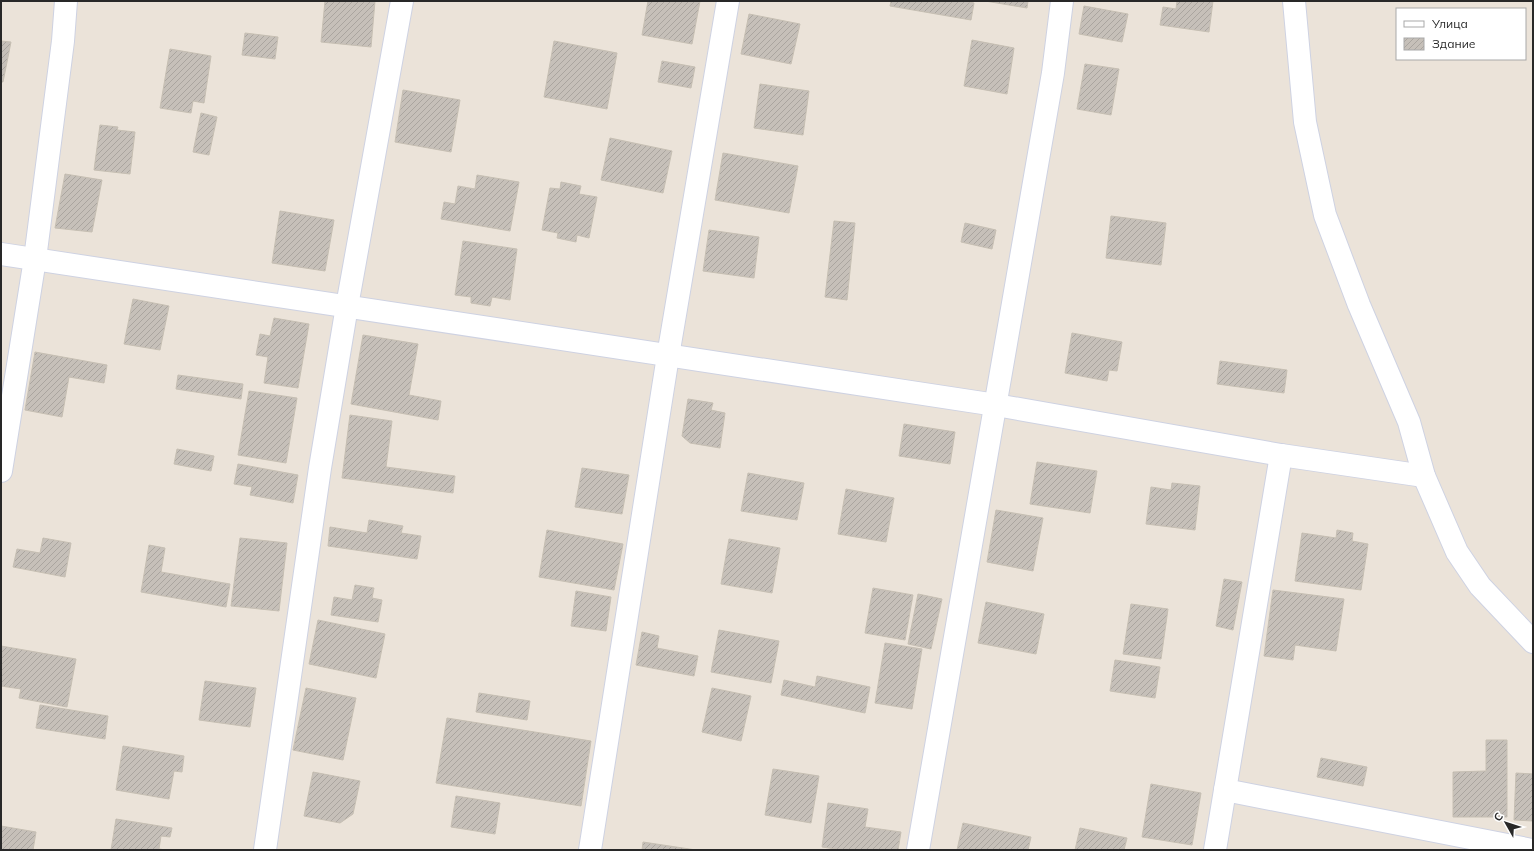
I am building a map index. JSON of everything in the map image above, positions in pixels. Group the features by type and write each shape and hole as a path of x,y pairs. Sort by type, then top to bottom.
{"street":[{"path":"1,471 35,259 63,41 66,1"},
{"path":"265,850 320,468 347,306 402,1"},
{"path":"590,850 668,356 728,1"},
{"path":"918,850 1053,73 1062,1"},
{"path":"1294,1 1305,122 1325,215 1359,306 1409,422 1424,476 1457,552 1480,586 1533,642"},
{"path":"1,254 996,405 1281,455 1424,476"},
{"path":"1215,850 1281,455"},
{"path":"1225,790 1532,850"}],"building":[{"path":"325,1 375,1 371,47 321,42"},
{"path":"648,1 700,1 692,44 642,35"},
{"path":"891,1 965,1 974,3 971,20 890,6"},
{"path":"985,1 1028,1 1027,8"},
{"path":"1177,1 1213,1 1209,32 1160,25 1163,7 1176,9"},
{"path":"1084,6 1128,14 1122,42 1079,34"},
{"path":"749,14 800,24 791,64 741,54"},
{"path":"245,33 278,37 275,59 242,55"},
{"path":"972,40 1014,48 1007,94 964,86"},
{"path":"1,41 11,42 3,82 1,82"},
{"path":"554,41 617,53 607,109 544,97"},
{"path":"170,49 211,56 204,103 193,101 191,113 160,108"},
{"path":"662,61 695,67 691,88 658,82"},
{"path":"1085,64 1119,69 1111,115 1077,109"},
{"path":"760,84 809,91 803,135 754,128"},
{"path":"403,90 460,100 451,152 395,142"},
{"path":"201,113 217,117 209,155 193,152"},
{"path":"100,125 118,127 117,130 135,132 130,174 94,170"},
{"path":"610,138 672,151 663,193 601,180"},
{"path":"723,153 798,166 789,213 715,200"},
{"path":"65,174 102,180 92,232 55,228"},
{"path":"477,175 519,182 510,231 441,219 444,202 455,204 458,186 475,189"},
{"path":"561,182 581,186 579,194 597,197 589,238 577,235 576,242 557,238 558,233 542,230 550,188 560,189"},
{"path":"280,211 334,220 325,271 272,263"},
{"path":"1111,216 1166,223 1161,265 1106,258"},
{"path":"834,221 855,223 847,300 825,297"},
{"path":"965,223 996,230 992,249 961,242"},
{"path":"709,230 759,237 754,278 703,271"},
{"path":"463,241 517,249 510,300 492,297 490,306 471,303 471,297 455,295"},
{"path":"133,299 169,306 160,350 124,344"},
{"path":"274,318 309,324 298,388 264,383 268,357 256,355 260,334 270,336"},
{"path":"1072,333 1122,342 1117,371 1109,370 1107,381 1065,373"},
{"path":"363,335 418,344 409,395 441,401 438,420 351,404"},
{"path":"35,352 107,365 104,383 69,377 62,417 25,410"},
{"path":"1220,361 1287,370 1284,393 1217,384"},
{"path":"178,375 243,384 241,399 176,389"},
{"path":"249,391 297,398 286,463 238,455"},
{"path":"688,399 713,403 711,410 725,413 720,448 690,443 682,436"},
{"path":"350,415 392,421 386,467 455,476 453,493 342,478"},
{"path":"904,424 955,432 950,464 899,456"},
{"path":"177,449 214,456 211,471 174,464"},
{"path":"1037,462 1097,471 1090,513 1030,504"},
{"path":"238,464 298,475 293,503 250,495 252,487 234,484"},
{"path":"582,468 629,475 622,514 575,507"},
{"path":"748,473 804,483 797,520 741,511"},
{"path":"1172,483 1200,486 1195,530 1146,524 1151,487 1171,490"},
{"path":"846,489 894,498 886,542 838,534"},
{"path":"996,510 1043,518 1033,571 987,562"},
{"path":"369,520 403,526 401,533 421,536 417,559 328,546 330,527 367,533"},
{"path":"547,530 623,544 614,590 539,577"},
{"path":"1337,530 1353,533 1352,541 1368,544 1361,590 1295,581 1302,533 1336,538"},
{"path":"43,538 71,543 65,577 13,567 17,549 40,553"},
{"path":"240,538 287,543 279,611 231,606"},
{"path":"729,539 780,548 772,593 721,584"},
{"path":"149,545 165,548 161,572 230,584 226,607 141,592"},
{"path":"1224,579 1242,582 1233,630 1216,626"},
{"path":"355,585 374,588 372,598 382,600 378,622 331,615 334,597 352,600"},
{"path":"873,588 913,595 905,640 865,633"},
{"path":"1273,590 1344,599 1336,651 1295,645 1293,660 1264,656"},
{"path":"576,591 611,597 606,631 571,626"},
{"path":"918,594 942,599 931,649 908,644"},
{"path":"986,602 1044,614 1036,654 978,643"},
{"path":"1131,604 1168,609 1161,659 1123,654"},
{"path":"318,620 385,634 376,678 309,664"},
{"path":"719,630 779,641 771,683 711,672"},
{"path":"642,632 659,636 657,648 698,656 694,676 636,665"},
{"path":"885,643 922,649 912,709 875,703"},
{"path":"1,646 76,659 67,707 19,698 21,689 1,686"},
{"path":"1115,660 1160,667 1155,698 1110,691"},
{"path":"817,676 870,687 865,713 781,695 784,680 815,687"},
{"path":"205,681 256,688 250,727 199,720"},
{"path":"306,688 356,698 343,760 293,750"},
{"path":"712,688 751,696 741,741 702,732"},
{"path":"479,693 530,701 527,720 476,712"},
{"path":"40,705 108,716 105,739 36,728"},
{"path":"447,718 591,741 581,806 436,783"},
{"path":"1486,740 1507,740 1507,817 1453,817 1453,772 1486,771"},
{"path":"123,746 184,756 182,772 174,771 169,799 116,790"},
{"path":"1321,758 1367,767 1363,786 1317,777"},
{"path":"773,769 819,776 811,823 765,815"},
{"path":"313,772 360,781 353,814 340,823 304,816"},
{"path":"1516,773 1533,774 1533,821 1514,820"},
{"path":"1151,784 1201,793 1192,845 1142,837"},
{"path":"456,796 500,803 495,834 451,827"},
{"path":"828,803 868,809 865,827 901,832 898,850 842,850 822,847"},
{"path":"116,819 172,828 170,837 161,836 159,849 166,850 111,850"},
{"path":"963,823 1031,837 1028,850 957,850"},
{"path":"1,826 36,832 33,850 1,850"},
{"path":"1080,828 1127,838 1124,850 1075,850"},
{"path":"643,842 696,850 642,850"}]}
